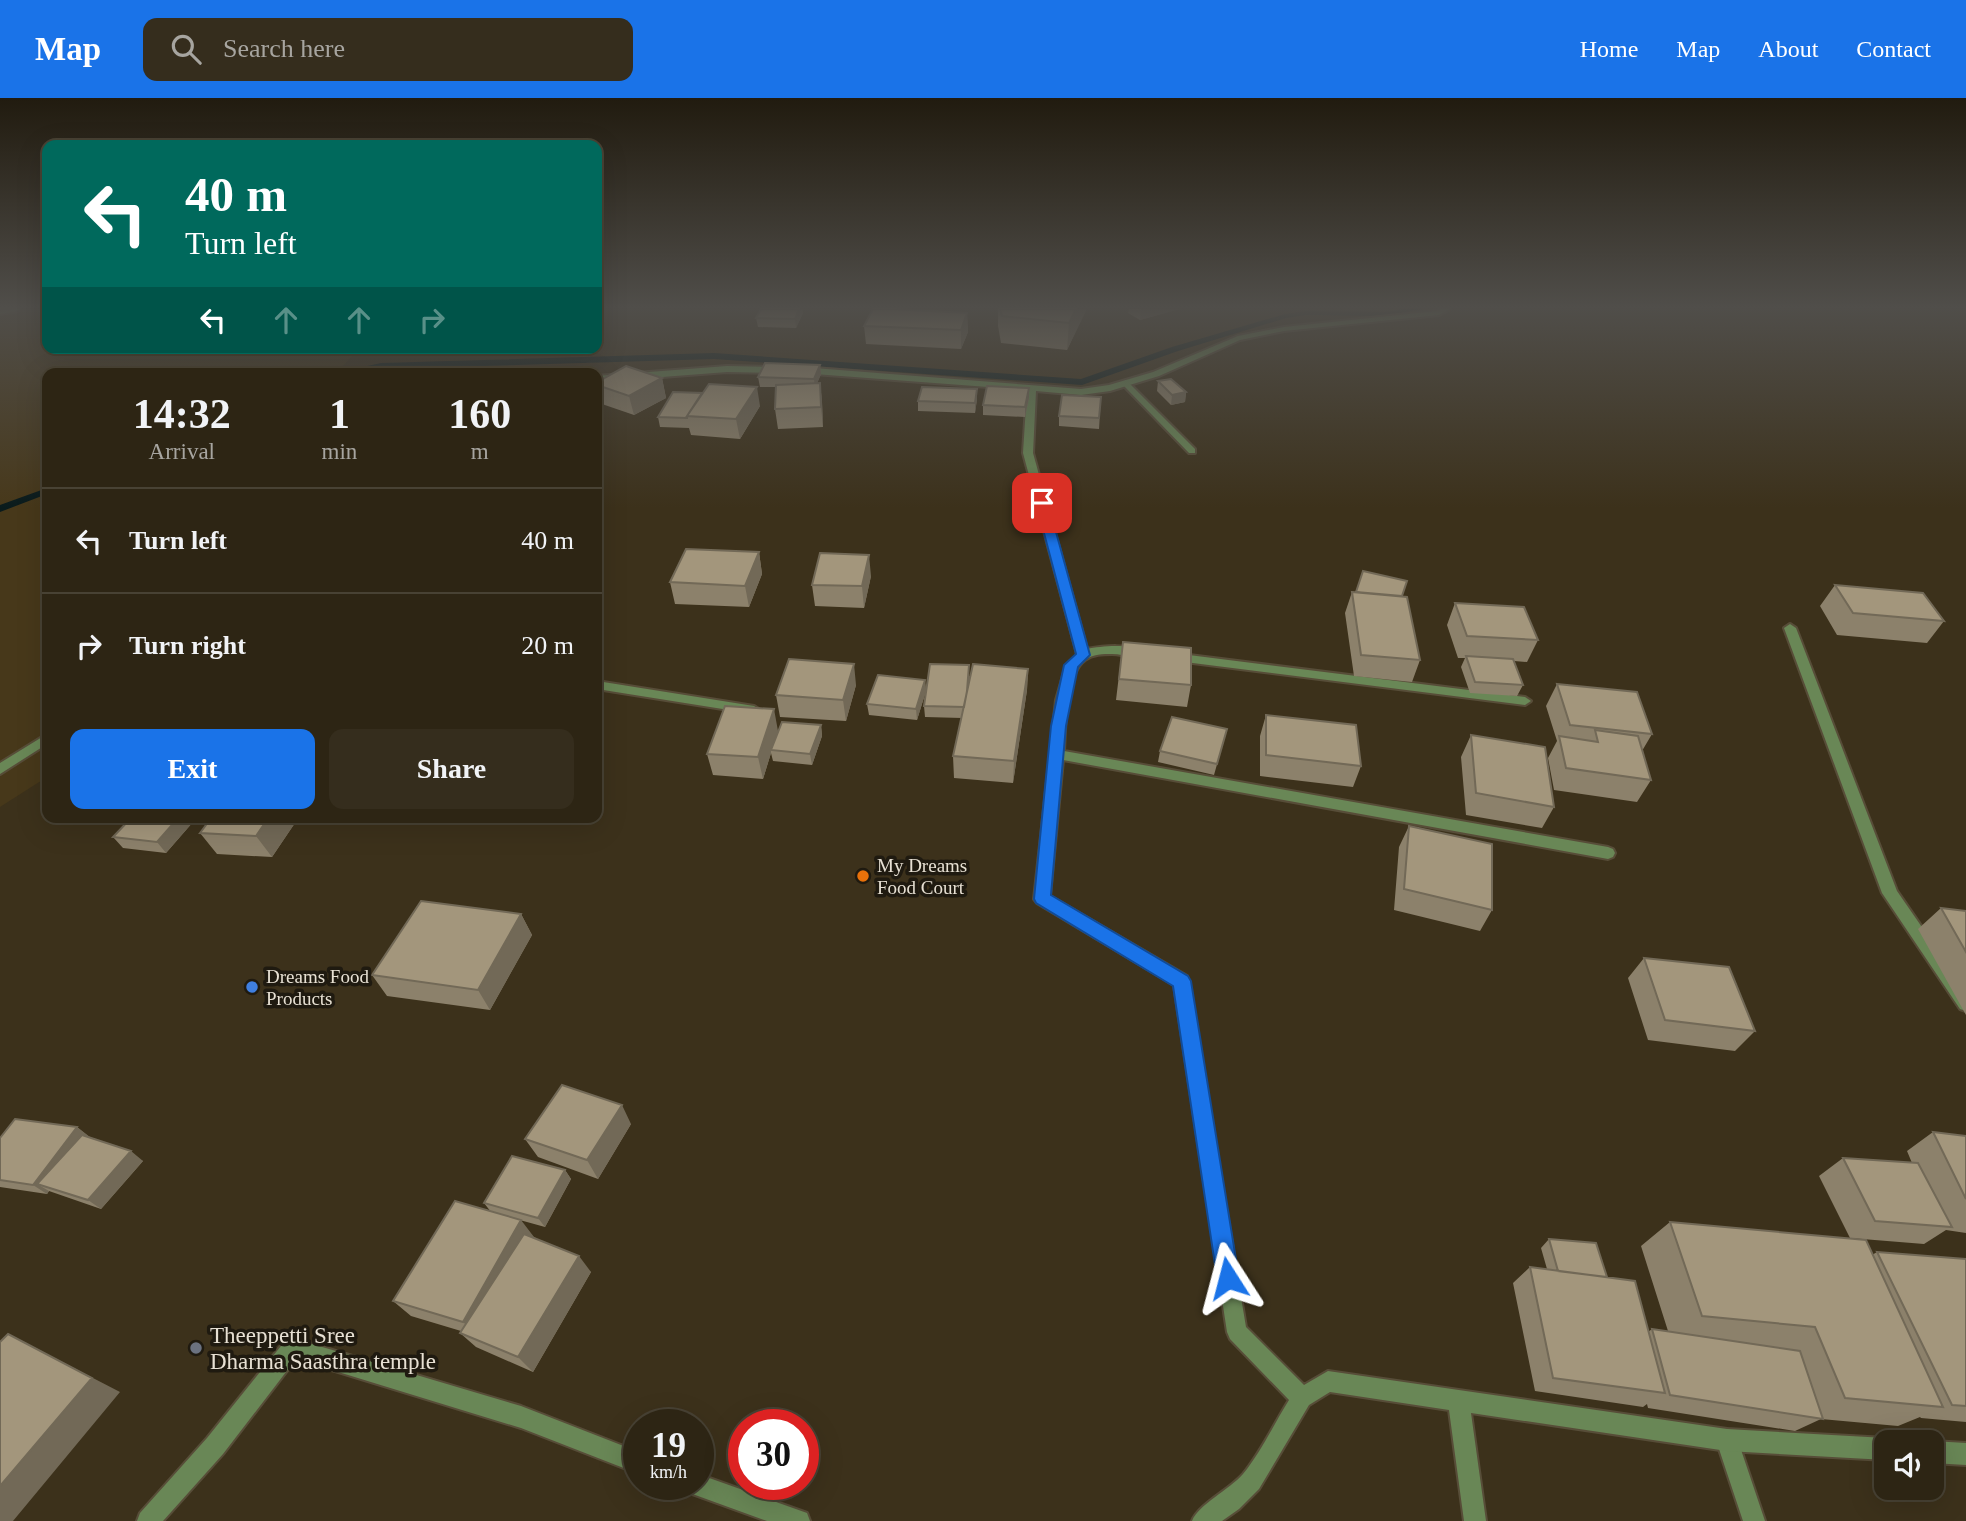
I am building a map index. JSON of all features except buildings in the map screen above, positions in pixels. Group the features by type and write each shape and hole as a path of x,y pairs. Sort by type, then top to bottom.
{"street":[{"path":"602,379 644,375"},
{"path":"882,375 1081,392 1151,375"},
{"path":"1126,383 1192,451"},
{"path":"1032,389 1028,453 1083,655"},
{"path":"1790,628 1890,893 1966,1004"},
{"path":"1302,1398 1237,1332 1181,981 1042,899 1059,726 1071,665 1083,655 1100,651 1155,655 1525,701"},
{"path":"602,686 754,710"},
{"path":"0,769 42,741"},
{"path":"1057,754 1608,853"},
{"path":"148,1521 215,1446 292,1348 521,1417 623,1456"},
{"path":"1203,1521 1231,1501 1251,1481 1302,1398 1328,1381 1727,1440 1874,1448"},
{"path":"1459,1401 1475,1521"},
{"path":"1727,1440 1754,1521"},
{"path":"1944,1453 1966,1454"},
{"path":"714,1491 799,1521"}],"shaded area":[{"path":"0,375 42,375 42,780 0,807"}],"waterway":[{"path":"989,375 1082,382 1101,375"},
{"path":"0,509 42,493"}],"place":[{"name":"My Dreams Food Court","path":"863,876"},
{"name":"Dreams Food Products","path":"252,987"},
{"name":"Theeppetti Sree Dharma Saasthra temple","path":"196,1348"}],"route":[{"path":"1042,503 1083,655 1071,665 1059,726 1042,899 1181,981 1228,1278"}]}
